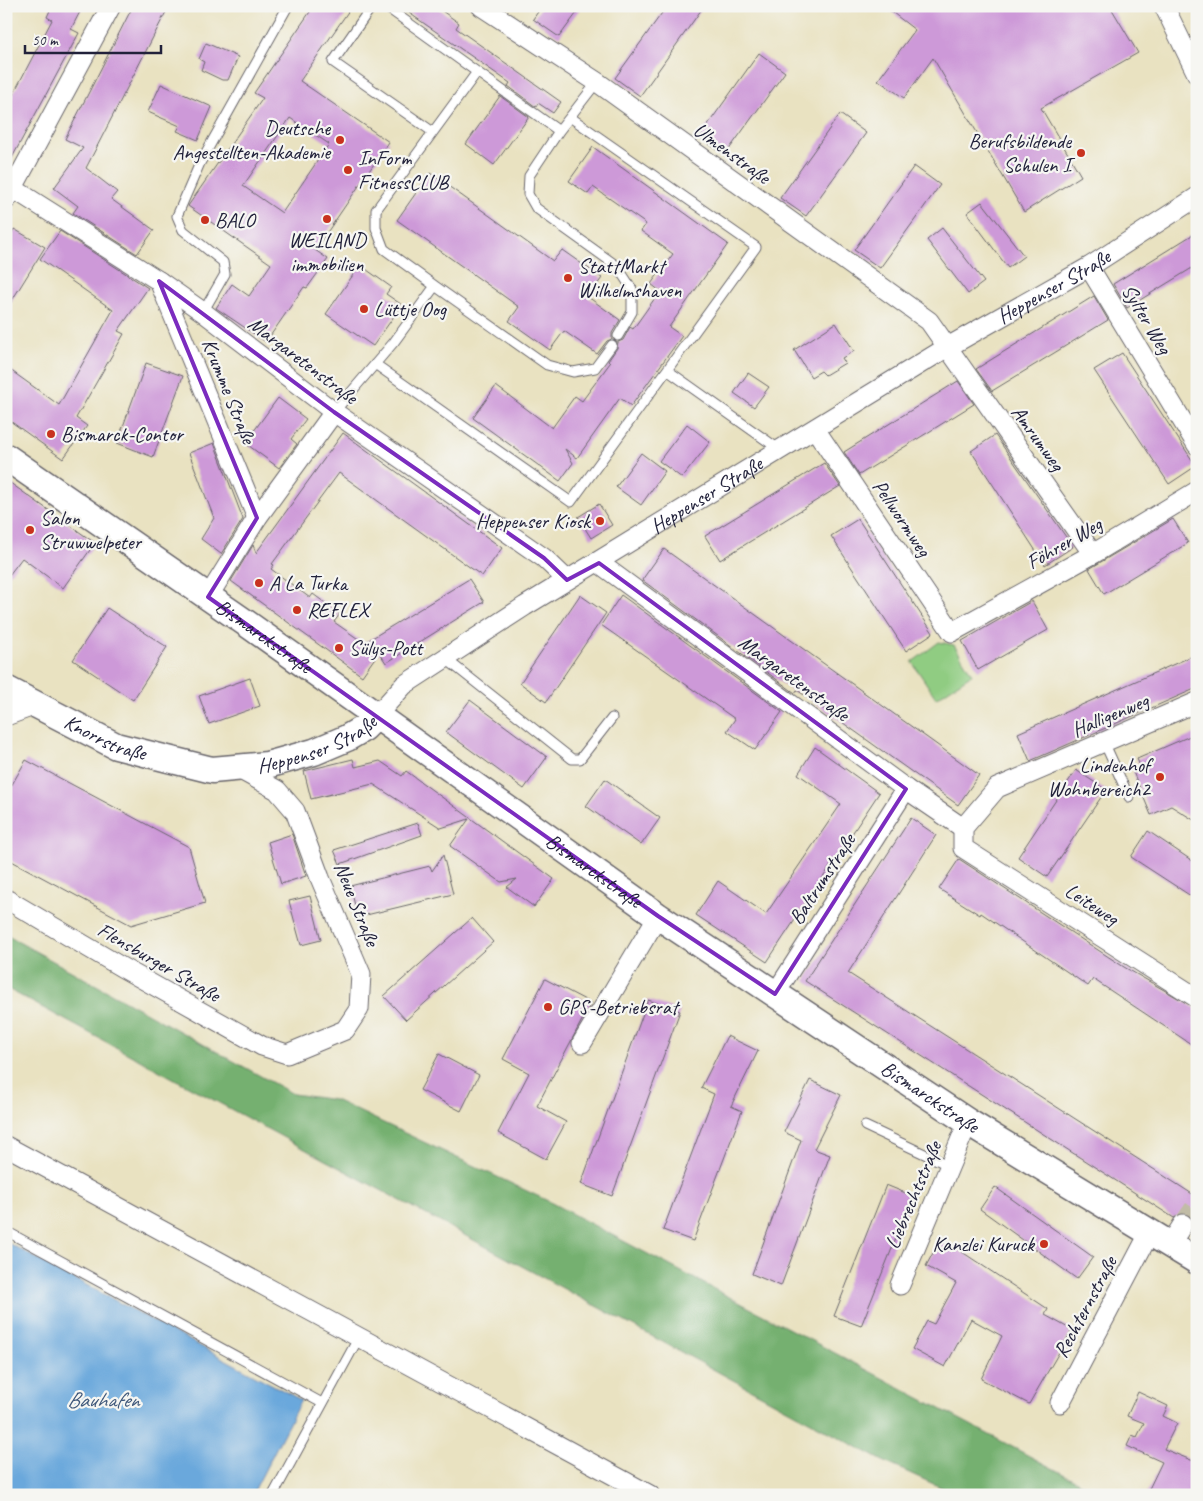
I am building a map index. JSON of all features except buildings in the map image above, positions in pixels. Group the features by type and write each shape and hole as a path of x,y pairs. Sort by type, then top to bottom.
{"main road":[{"name":"Bismarckstraße","path":"6,457 208,597 658,916 968,1122 1168,1234 1197,1261"},
{"name":"Knorrstraße","path":"6,689 116,746 225,769"},
{"name":"Heppenser Straße","path":"225,769 267,765 314,752 347,738 364,728 376,716"}],"street":[{"path":"9,191 111,6"},
{"name":"Ulmenstraße","path":"481,6 597,82 929,321 946,348"},
{"path":"1164,6 1197,74"},
{"name":"Margaretenstraße","path":"9,191 159,281 203,312 334,412 544,558 567,580"},
{"name":"Heppenser Straße","path":"376,716 404,684 446,659 567,580 599,563 659,523 946,348 1089,267 1197,197"},
{"name":"Sylter Weg","path":"1089,267 1197,445"},
{"name":"Krumme Straße","path":"159,281 257,518"},
{"name":"Amrumweg","path":"946,348 1093,554"},
{"path":"208,597 257,518 334,412"},
{"name":"Pellwormweg","path":"815,429 952,632"},
{"name":"Föhrer Weg","path":"952,632 1093,554 1197,491"},
{"name":"Margaretenstraße","path":"599,563 906,789 963,828"},
{"name":"Halligenweg","path":"963,828 997,788 1197,702"},
{"path":"6,716 36,705"},
{"name":"Neue Straße","path":"225,769 277,790 295,811 320,878 362,974 359,1009 345,1030 294,1052"},
{"name":"Baltrumstraße","path":"776,994 906,789"},
{"name":"Leiteweg","path":"963,828 963,848 1197,998"},
{"name":"Flensburger Straße","path":"6,899 122,968 262,1046 287,1054 294,1052"},
{"path":"582,1044 658,916"},
{"name":"Liebrechtstraße","path":"900,1285 968,1122"},
{"path":"6,1146 650,1495"},
{"name":"Rechternstraße","path":"1060,1403 1168,1234"}],"lane":[{"path":"203,312 225,274 223,262 183,230 177,216 200,163 288,6"},
{"path":"372,6 333,62 433,132"},
{"path":"385,6 559,131"},
{"path":"476,72 376,210 376,228 384,249 547,365 573,372 595,368 612,345"},
{"path":"597,82 559,131 529,176 528,194 536,208 617,266 632,288 632,312 618,336"},
{"path":"375,364 571,502 756,247 570,117"},
{"path":"334,412 375,364 435,286"},
{"path":"667,370 780,450"},
{"path":"446,659 572,758 580,759 612,718"},
{"path":"1104,742 1129,797"},
{"path":"865,1126 950,1166"},
{"path":"6,1231 322,1403"},
{"path":"273,1495 358,1337"}],"highlighted area":[{"path":"159,281 334,412 544,558 567,580 599,563 906,789 775,994 658,916 208,597 257,518"}],"green space":[{"path":"939,642 954,645 972,674 936,698 912,662"},
{"path":"6,935 293,1094 335,1100 546,1200 1103,1495 958,1495 885,1462 6,988"}],"water":[{"name":"Bauhafen","path":"6,1242 301,1400 252,1495 6,1495"}],"tunnel":[{"path":"1183,1224 1197,1204"}],"place":[{"name":"Deutsche Angestellten-Akademie","path":"340,140"},
{"name":"Berufsbildende Schulen I","path":"1081,153"},
{"name":"InForm FitnessCLUB","path":"348,170"},
{"name":"WEILAND immobilien","path":"327,219"},
{"name":"BALO","path":"205,220"},
{"name":"StattMarkt Wilhelmshaven","path":"568,278"},
{"name":"Lüttje Oog","path":"364,309"},
{"name":"Bismarck-Contor","path":"51,434"},
{"name":"Heppenser Kiosk","path":"600,521"},
{"name":"Salon Struwwelpeter","path":"30,530"},
{"name":"A La Turka","path":"259,583"},
{"name":"REFLEX","path":"297,610"},
{"name":"Sülys-Pott","path":"339,648"},
{"name":"Lindenhof Wohnbereich2","path":"1160,777"},
{"name":"GPS-Betriebsrat","path":"548,1007"},
{"name":"Kanzlei Kuruck","path":"1044,1244"}]}
